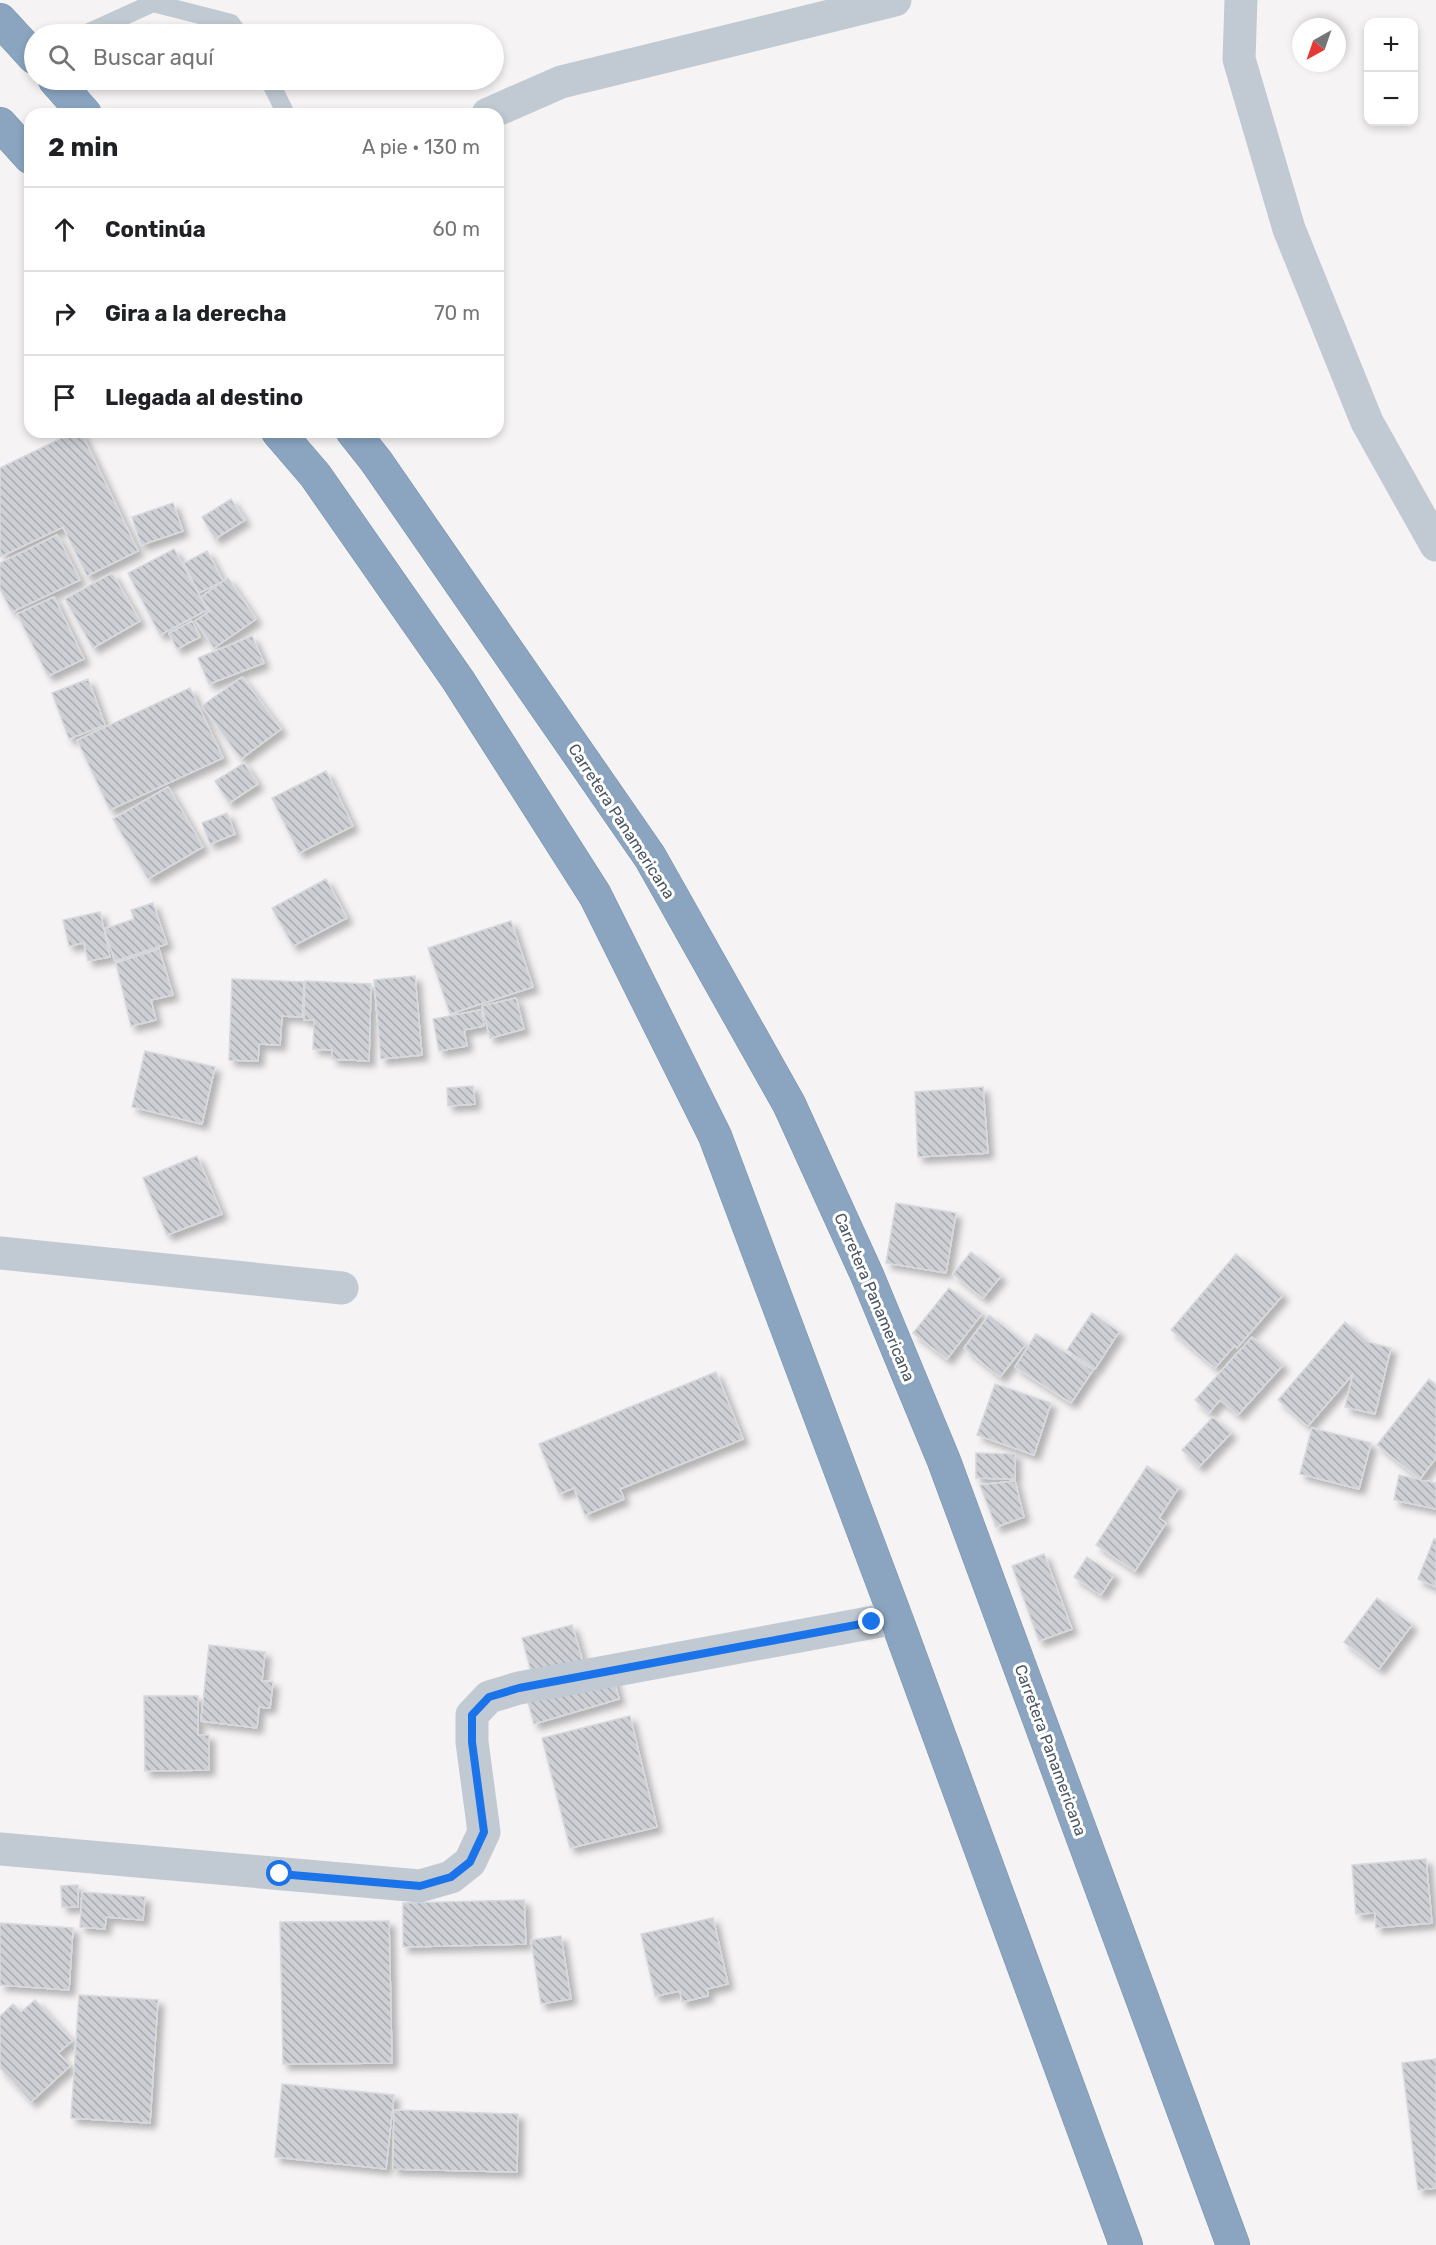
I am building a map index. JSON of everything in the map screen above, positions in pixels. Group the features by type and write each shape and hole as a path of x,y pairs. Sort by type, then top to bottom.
{"highway":[{"path":"0,20 24,46"},
{"path":"64,90 80,108"},
{"path":"0,124 24,150"},
{"path":"283,438 315,475 458,680 595,895 715,1136 896,1618 1126,2245"},
{"name":"Carretera Panamericana","path":"358,438 376,461 650,857 789,1104 867,1275 944,1461 1233,2245"}],"street":[{"path":"502,108 561,82 895,0"},
{"path":"1241,0 1239,59 1289,229 1367,422 1436,544"},
{"path":"0,1253 342,1287"},
{"path":"0,1849 420,1886 451,1877 470,1862 484,1832 472,1742 472,1715 489,1697 519,1688 896,1618"}],"lane":[{"path":"107,24 153,3 232,24"},
{"path":"274,90 283,108"}],"building":[{"path":"62,438 84,438 138,551 87,576 63,527 0,557 0,468"},
{"path":"231,499 245,520 215,539 202,517"},
{"path":"173,503 183,531 141,545 132,517"},
{"path":"57,535 80,580 12,612 0,589 0,563"},
{"path":"174,549 207,610 160,635 128,573"},
{"path":"207,551 223,581 199,593 184,563"},
{"path":"112,573 140,621 93,648 65,599"},
{"path":"228,578 256,619 214,648 195,621 210,611 201,597"},
{"path":"54,597 84,659 48,676 17,614"},
{"path":"192,621 200,637 177,649 169,633"},
{"path":"252,636 264,663 209,684 198,658"},
{"path":"242,677 281,729 241,759 202,706"},
{"path":"88,679 105,725 69,739 52,693"},
{"path":"190,688 223,758 110,810 77,740"},
{"path":"244,763 258,784 229,803 215,781"},
{"path":"326,771 353,826 299,853 272,798"},
{"path":"168,787 203,847 148,879 113,819"},
{"path":"227,813 235,834 210,844 202,823"},
{"path":"326,879 347,918 293,946 272,908"},
{"path":"153,903 167,944 115,961 104,929 134,919 131,910"},
{"path":"100,912 110,957 88,961 84,943 69,946 63,920"},
{"path":"511,921 533,987 450,1014 428,948"},
{"path":"159,949 173,995 151,1000 156,1020 131,1026 116,963"},
{"path":"415,976 422,1055 381,1059 374,980"},
{"path":"232,979 304,982 302,1017 282,1016 280,1045 259,1044 258,1061 229,1060"},
{"path":"305,981 371,984 369,1061 332,1059 332,1050 313,1049 314,1020 304,1020"},
{"path":"516,998 524,1029 490,1038 482,1006"},
{"path":"481,1010 484,1026 464,1030 467,1046 439,1051 433,1019"},
{"path":"145,1051 215,1067 202,1124 132,1107"},
{"path":"473,1086 475,1104 448,1106 447,1088"},
{"path":"983,1087 988,1153 918,1157 915,1092"},
{"path":"197,1156 222,1214 167,1235 143,1178"},
{"path":"896,1203 956,1213 946,1273 886,1263"},
{"path":"971,1252 1001,1276 983,1298 953,1274"},
{"path":"1236,1254 1283,1295 1237,1348 1235,1345 1215,1368 1171,1330"},
{"path":"949,1288 982,1314 947,1359 913,1333"},
{"path":"1092,1313 1119,1332 1095,1369 1067,1350"},
{"path":"989,1315 1026,1344 1000,1377 964,1348"},
{"path":"1345,1322 1368,1342 1391,1348 1375,1414 1345,1407 1353,1374 1308,1426 1278,1400"},
{"path":"1036,1334 1093,1370 1071,1403 1015,1367"},
{"path":"1252,1337 1283,1365 1238,1415 1220,1400 1209,1413 1195,1400"},
{"path":"716,1372 743,1439 620,1489 624,1499 585,1515 574,1488 559,1494 539,1444"},
{"path":"1429,1379 1436,1385 1436,1458 1420,1479 1377,1445"},
{"path":"995,1384 1051,1403 1034,1455 977,1435"},
{"path":"1213,1417 1231,1433 1199,1467 1182,1450"},
{"path":"1312,1428 1371,1443 1359,1489 1300,1474"},
{"path":"976,1453 1015,1454 1015,1479 976,1478"},
{"path":"1147,1466 1179,1487 1159,1518 1166,1523 1135,1571 1096,1545"},
{"path":"1399,1475 1436,1483 1436,1509 1394,1500"},
{"path":"1015,1481 1024,1517 996,1527 980,1485"},
{"path":"1434,1539 1436,1539 1436,1587 1418,1579"},
{"path":"1044,1554 1072,1629 1039,1641 1012,1566"},
{"path":"1087,1557 1114,1575 1101,1595 1074,1577"},
{"path":"1377,1598 1412,1625 1379,1669 1344,1642"},
{"path":"572,1625 584,1665 533,1679 522,1638"},
{"path":"209,1645 265,1652 262,1681 273,1682 270,1708 259,1707 257,1728 201,1721"},
{"path":"613,1676 619,1699 534,1724 528,1702"},
{"path":"144,1696 198,1696 198,1735 209,1735 209,1770 145,1771"},
{"path":"630,1716 657,1827 570,1848 542,1738"},
{"path":"1426,1859 1432,1923 1376,1928 1375,1913 1356,1914 1352,1865"},
{"path":"78,1885 78,1907 62,1907 61,1886"},
{"path":"82,1892 145,1897 143,1920 106,1917 105,1929 80,1927"},
{"path":"524,1900 526,1944 403,1947 403,1903"},
{"path":"713,1918 728,1984 707,1989 708,1996 682,2002 680,1991 655,1996 641,1934"},
{"path":"389,1921 392,2063 283,2064 280,1922"},
{"path":"0,1923 73,1928 69,1990 0,1985"},
{"path":"561,1936 571,1999 541,2004 531,1940"},
{"path":"79,1995 158,2000 150,2123 71,2118"},
{"path":"35,2000 72,2041 58,2053 70,2066 31,2102 0,2068 0,2016 13,2004 21,2012"},
{"path":"1436,2059 1436,2188 1418,2190 1402,2063"},
{"path":"282,2084 394,2095 386,2169 275,2157"},
{"path":"394,2110 518,2114 517,2172 393,2169"}],"route":[{"path":"280,1874 420,1886 451,1877 470,1862 484,1832 472,1742 472,1715 489,1697 519,1688 872,1622"}]}
